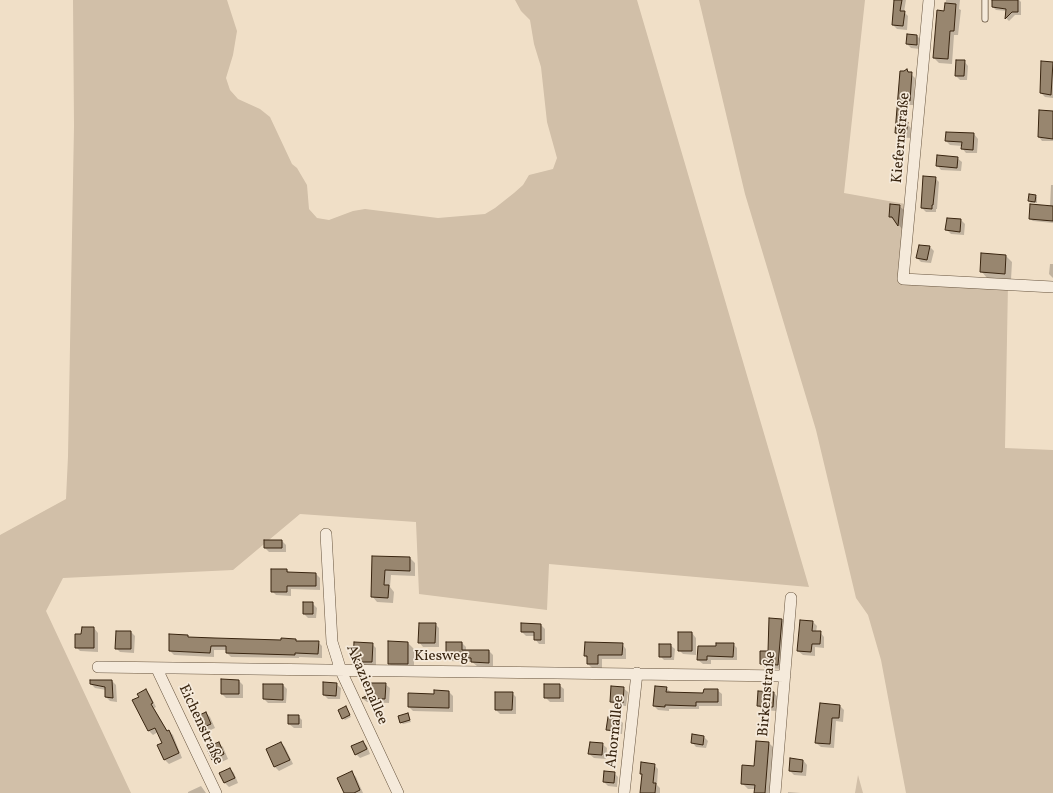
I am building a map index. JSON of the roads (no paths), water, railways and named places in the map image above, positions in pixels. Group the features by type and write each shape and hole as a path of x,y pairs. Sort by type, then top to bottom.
{"street":[{"name":"Kiefernstraße","path":"929,0 903,279 1053,287"},
{"name":"Akazienallee","path":"326,534 332,642 342,671 398,793"},
{"name":"Birkenstraße","path":"775,793 792,598"},
{"name":"Kiesweg","path":"98,667 157,669 637,673 785,676"},
{"name":"Eichenstraße","path":"157,669 216,793"},
{"name":"Ahornallee","path":"624,793 637,673"}],"lane":[{"path":"985,0 986,19"}]}
